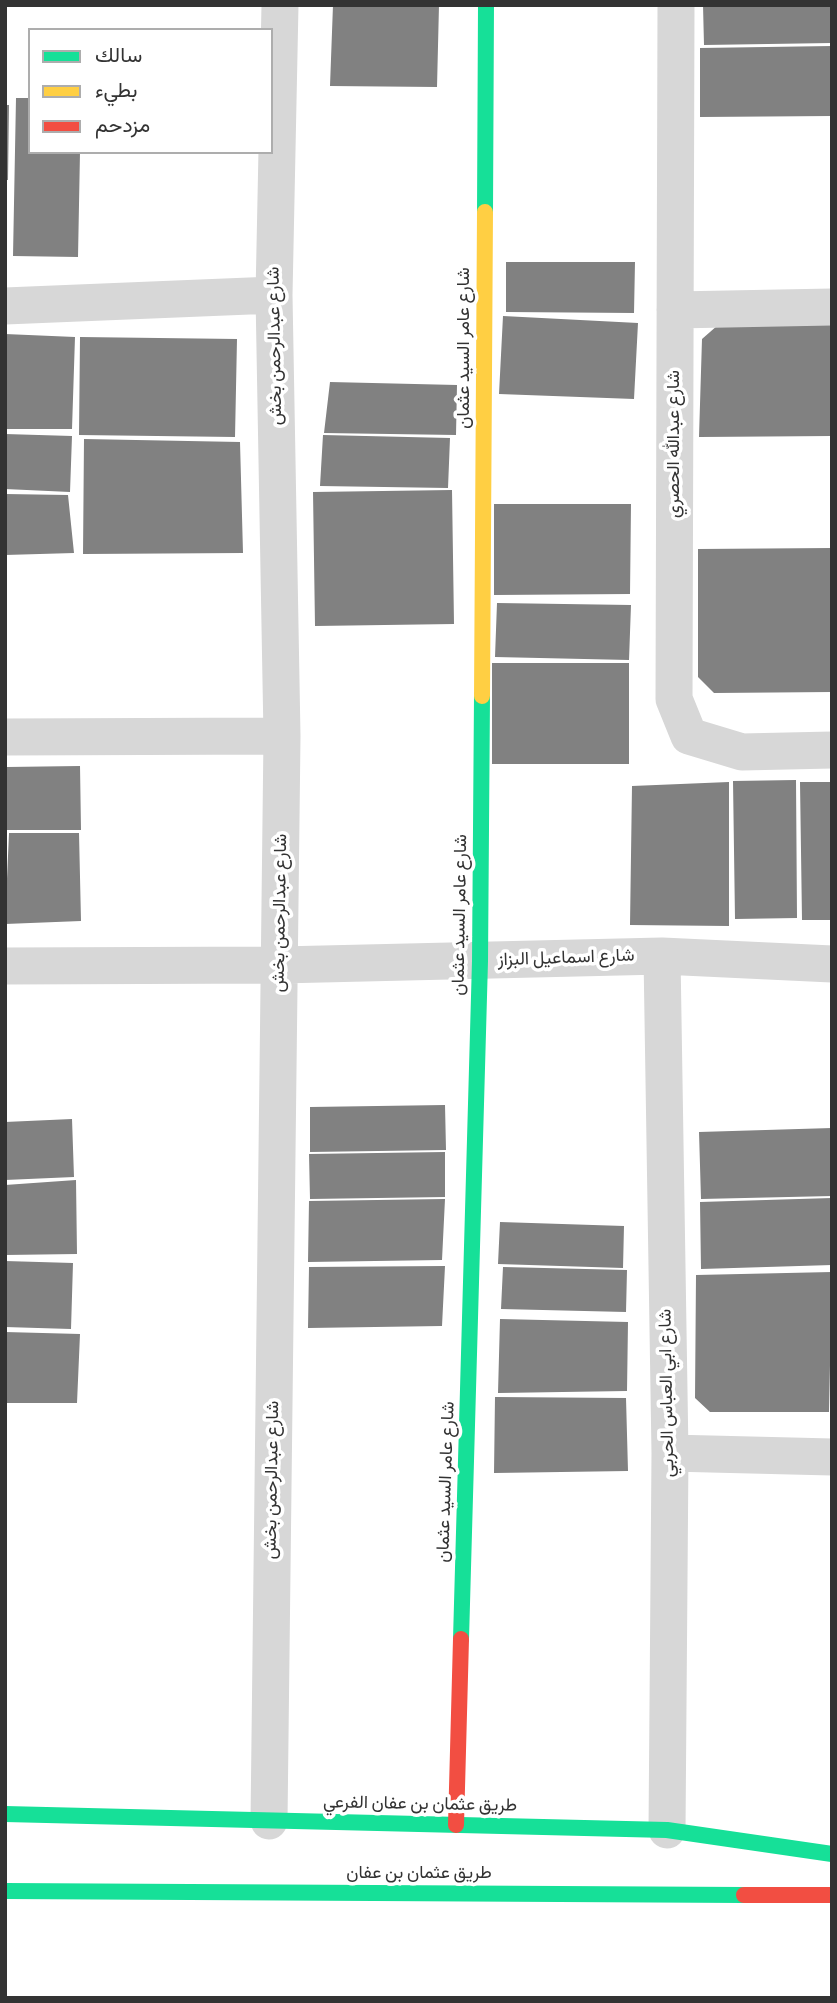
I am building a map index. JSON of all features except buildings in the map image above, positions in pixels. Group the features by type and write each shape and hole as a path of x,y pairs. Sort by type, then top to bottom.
{"street":[{"name":"شارع عبدالرحمن بخش","path":"269,1821 282,736 274,295 280,5"},
{"name":"شارع عامر السيد عثمان","path":"457,1825 480,961 486,5"},
{"name":"شارع عبدالله الحصري","path":"676,5 674,699 689,736 742,752 832,750"},
{"path":"5,306 274,295"},
{"path":"675,310 832,307"},
{"path":"5,737 282,736"},
{"name":"شارع اسماعيل البزاز","path":"5,966 280,965 662,956 832,964"},
{"name":"شارع ابي العباس الحربي","path":"662,956 670,1453 667,1830"},
{"path":"670,1453 832,1457"},
{"name":"طريق عثمان بن عفان الفرعي","path":"5,1814 667,1830 832,1854"},
{"name":"طريق عثمان بن عفان","path":"5,1891 832,1895"}],"traffic: fast":[{"path":"485,212 486,5"},
{"path":"461,1639 480,961 482,696"},
{"path":"5,1814 667,1830 832,1854"},
{"path":"5,1891 744,1895"}],"traffic: slow":[{"path":"482,696 485,212"}],"traffic: jam":[{"path":"456,1825 461,1639"},
{"path":"744,1895 832,1895"}]}
